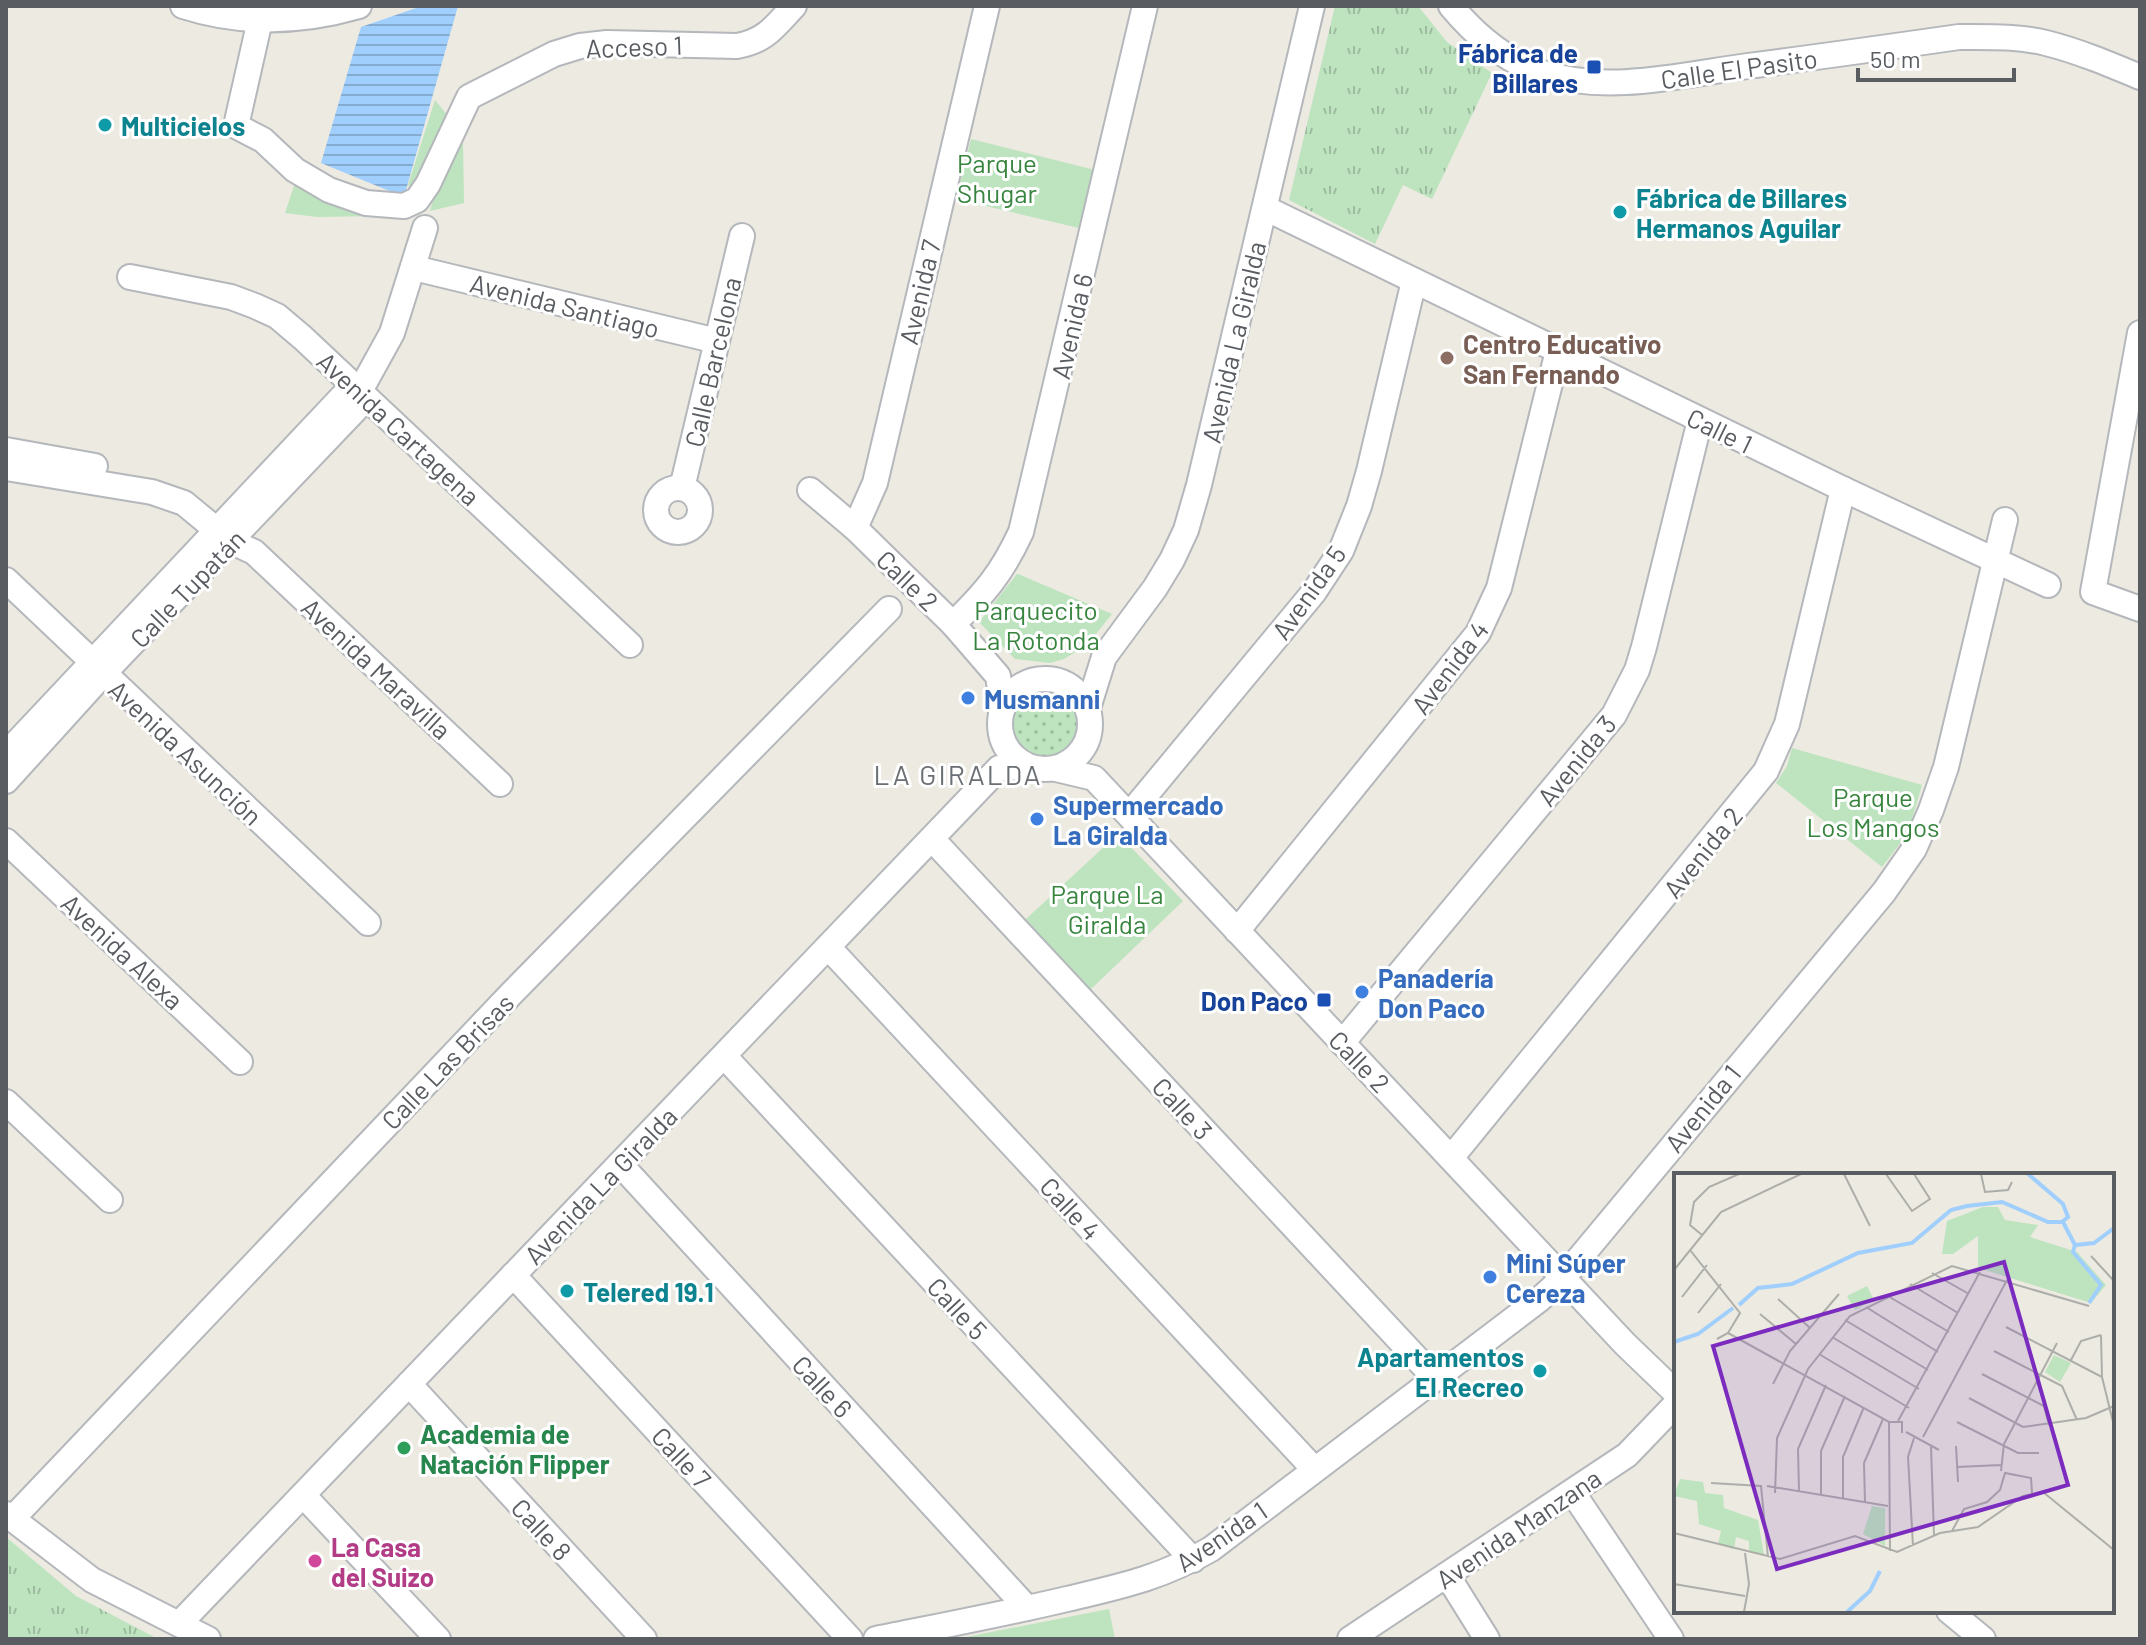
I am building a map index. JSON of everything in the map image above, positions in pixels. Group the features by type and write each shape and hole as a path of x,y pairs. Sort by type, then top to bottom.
{"street":[{"path":"183,6 209,14 260,20 324,16 359,6"},
{"name":"Acceso 1","path":"260,20 236,126 263,140 295,170 329,190 366,203 404,206 417,200 428,184 469,97 554,54 580,46 607,43 737,46 756,43 768,35 794,6"},
{"name":"Avenida 7","path":"855,528 875,483 987,6"},
{"name":"Avenida 6","path":"953,624 988,589 1008,561 1021,532 1145,6"},
{"name":"Avenida La Giralda","path":"1060,681 1083,673 1104,657 1155,588 1186,530 1312,6"},
{"name":"Calle El Pasito","path":"1451,6 1469,27 1512,61 1544,74 1585,82 1642,81 1959,37 2009,38 2045,43 2140,77"},
{"name":"Calle 1","path":"1265,208 1843,489 2048,585"},
{"name":"Calle Tupatán","path":"6,754 97,669 229,528 356,409 360,391 392,333 425,228"},
{"name":"Calle Barcelona","path":"682,488 742,236"},
{"name":"Avenida Santiago","path":"414,268 717,341"},
{"name":"Avenida Cartagena","path":"130,277 231,297 277,316 630,645"},
{"name":"Avenida 5","path":"1130,814 1314,592 1341,551 1369,471 1414,281"},
{"path":"2140,333 2093,592 2140,609"},
{"name":"Avenida 4","path":"1237,931 1478,633 1499,588 1558,351"},
{"name":"Avenida 3","path":"1342,1043 1614,715 1632,681 1644,647 1700,420"},
{"name":"Avenida Maravilla","path":"8,464 152,492 184,503 229,528 500,784"},
{"name":"Avenida 2","path":"1451,1158 1766,771 1787,724 1843,489"},
{"name":"Calle 2","path":"810,490 855,528 953,624 998,676"},
{"name":"Avenida 1","path":"876,1639 1151,1579 1193,1560 1540,1299 1563,1278 1884,892 1914,849 1946,767 2005,520"},
{"name":"Avenida Asunción","path":"6,580 368,923"},
{"name":"Calle Las Brisas","path":"208,1639 92,1580 9,1517 511,994 889,609"},
{"name":"Avenida La Giralda","path":"1088,708 1104,657"},
{"name":"Calle Tupatán","path":"6,781 97,669"},
{"path":"998,676 1029,682 1060,681 1074,687 1083,696 1088,708 1094,778 1056,769 999,768 1003,708 998,676"},
{"path":"1003,708 1018,687 1029,682"},
{"path":"1056,769 1077,754 1089,733"},
{"path":"1003,739 1009,753 1030,767"},
{"name":"Avenida La Giralda","path":"180,1623 999,768"},
{"name":"Calle 2","path":"1094,778 1625,1344 1674,1391"},
{"name":"Calle 3","path":"932,839 1435,1378"},
{"name":"Avenida Alexa","path":"6,841 240,1062"},
{"name":"Calle 4","path":"828,947 1314,1469"},
{"name":"Calle 5","path":"724,1056 1193,1560"},
{"path":"6,1102 110,1200"},
{"name":"Calle 6","path":"620,1164 1027,1608"},
{"name":"Calle 7","path":"513,1275 850,1639"},
{"name":"Calle 8","path":"409,1384 644,1639"},
{"name":"Avenida Manzana","path":"1350,1639 1627,1455 1674,1406"},
{"path":"1573,1493 1671,1639"},
{"path":"303,1495 438,1639"},
{"path":"1447,1575 1487,1639"},
{"path":"1951,1613 1983,1639"}],"green space":[{"path":"1335,6 1418,6 1447,42 1492,73 1432,199 1403,185 1375,244 1289,200"},
{"path":"435,100 449,117 442,143 413,187 408,185"},
{"name":"Parque Shugar","path":"971,139 1095,170 1079,228 956,199"},
{"path":"458,140 463,142 464,203 430,211 441,171"},
{"path":"296,180 379,216 317,217 285,213"},
{"name":"Parquecito La Rotonda","path":"1017,574 1112,614 1087,645 1064,659 1050,663 1015,659 979,622"},
{"path":"1051,693 1069,702 1076,713 1076,739 1069,750 1058,757 1039,759 1021,750 1014,739 1012,720 1021,702 1032,695"},
{"name":"Parque Los Mangos","path":"1792,748 1922,785 1908,833 1882,867 1776,783 1787,766"},
{"name":"Parque La Giralda","path":"1118,834 1183,901 1090,990 1025,920"},
{"path":"6,1537 76,1596 158,1639 6,1639"},
{"path":"1109,1609 1115,1639 956,1639"}],"water":[{"path":"422,6 458,6 404,197 321,163 361,27"}],"place":[{"name":"Fábrica de Billares","path":"1594,67"},
{"name":"Multicielos","path":"105,125"},
{"name":"Fábrica de Billares Hermanos Aguilar","path":"1620,212"},
{"name":"Centro Educativo San Fernando","path":"1447,358"},
{"name":"Musmanni","path":"968,698"},
{"name":"Supermercado La Giralda","path":"1037,819"},
{"name":"Panadería Don Paco","path":"1362,992"},
{"name":"Don Paco","path":"1324,1000"},
{"name":"Mini Súper Cereza","path":"1490,1277"},
{"name":"Telered 19.1","path":"567,1291"},
{"name":"Apartamentos El Recreo","path":"1540,1371"},
{"name":"Academia de Natación Flipper","path":"404,1448"},
{"name":"La Casa del Suizo","path":"315,1561"}],"district":[{"name":"LA GIRALDA","path":"958,774"}]}
